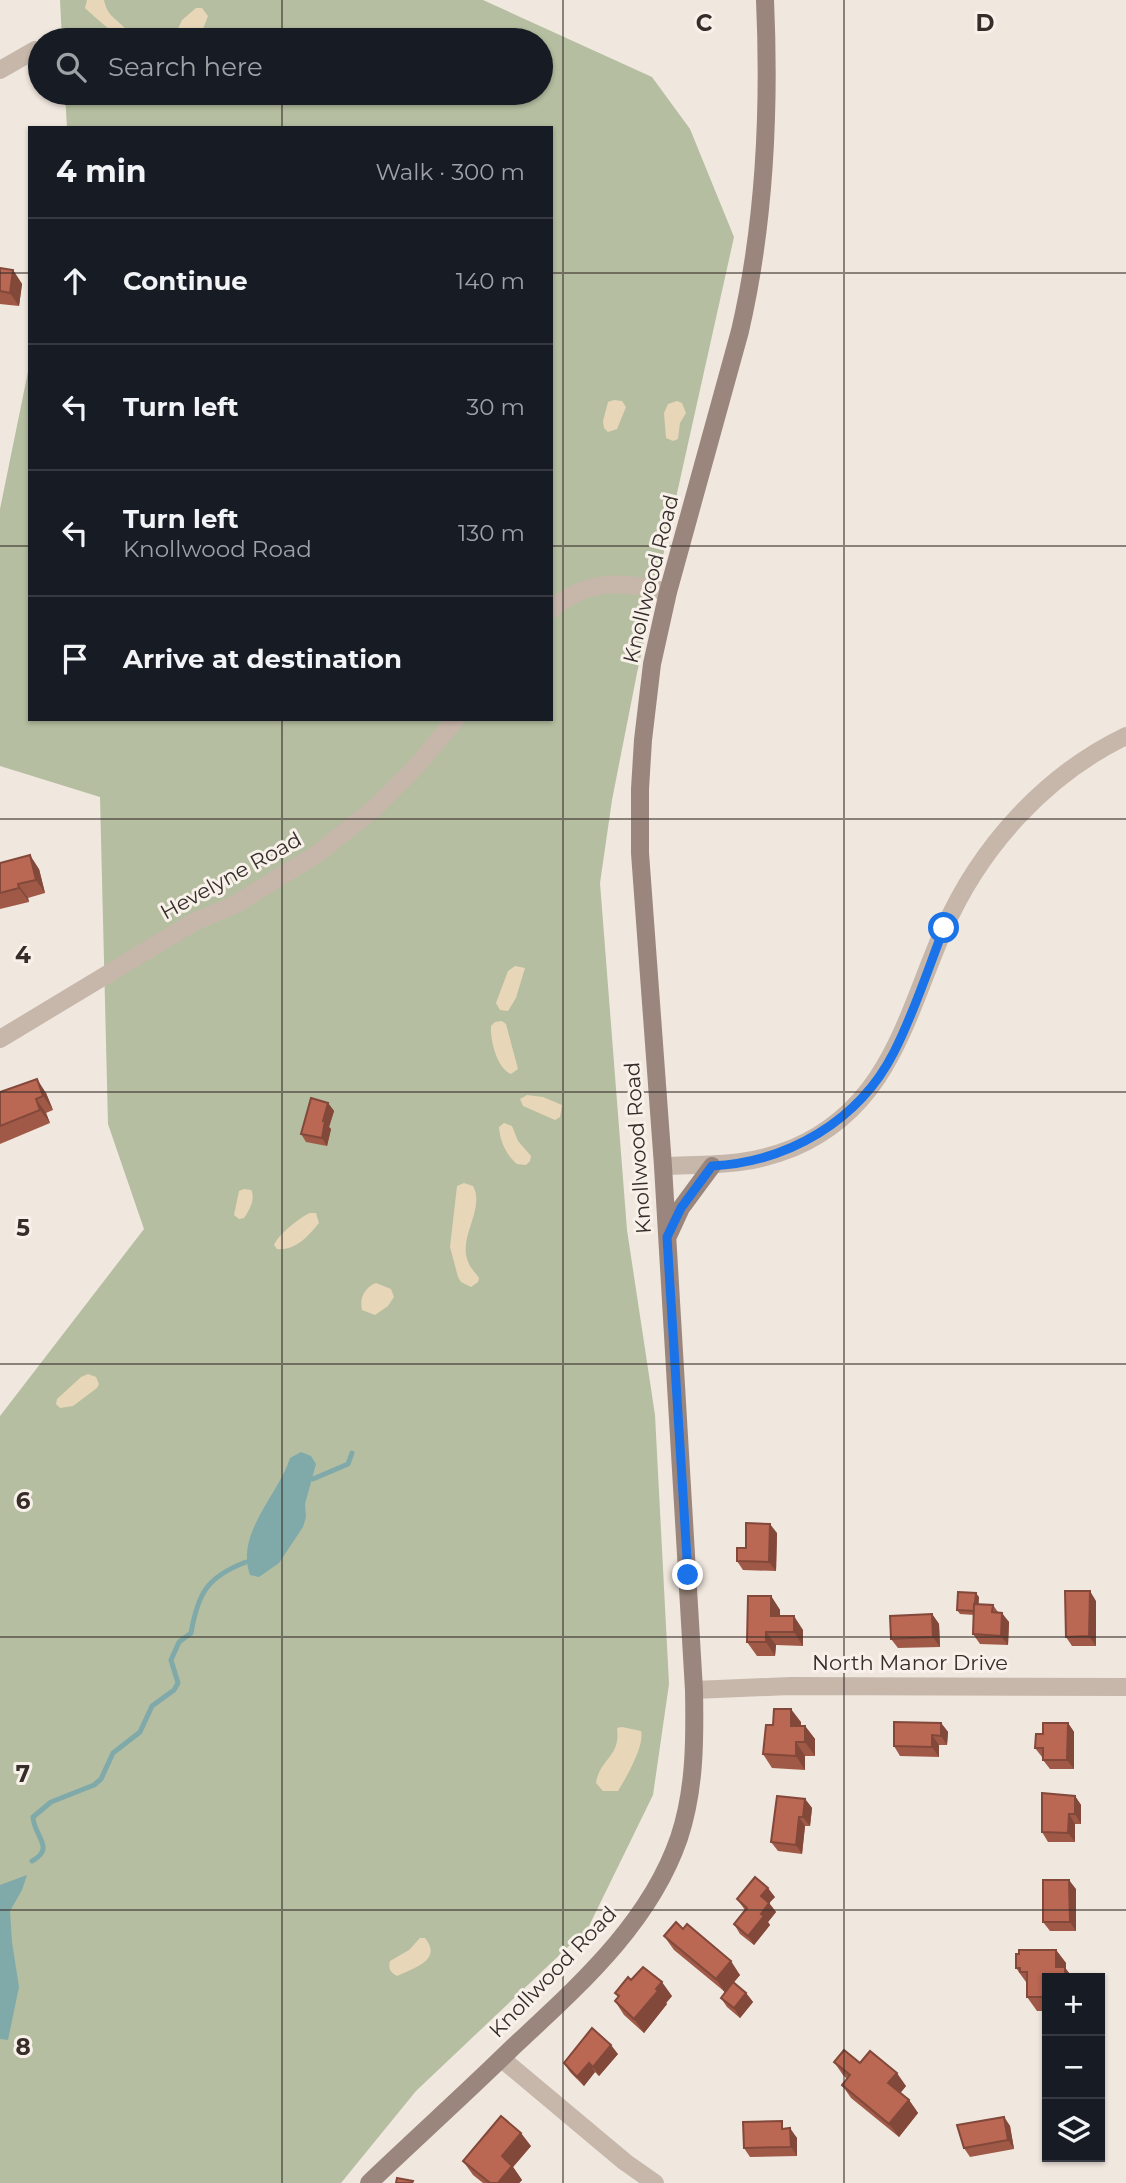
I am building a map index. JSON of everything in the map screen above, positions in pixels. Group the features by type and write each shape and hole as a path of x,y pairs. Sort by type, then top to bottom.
{"main road":[{"name":"Knollwood Road","path":"369,2183 502,2059 613,1948 638,1917 659,1882 685,1819 693,1772 694,1690 663,1166 640,853 642,740 652,664 668,592 750,288 760,220 765,132 765,0"},
{"path":"667,1237 681,1208 712,1166"}],"street":[{"path":"0,70 28,54"},
{"path":"553,609 594,585 648,587 668,592"},
{"name":"Hevelyne Road","path":"0,1039 194,922 234,905 317,854 376,807 415,768 454,721"},
{"path":"663,1166 712,1166 754,1161 794,1148 829,1128 864,1096 894,1052 944,928 969,881 995,843 1027,806 1110,744 1126,736"},
{"name":"North Manor Drive","path":"694,1690 790,1686 1126,1687"},
{"path":"502,2059 625,2162 655,2183"}],"green space":[{"path":"60,0 483,0 544,28 61,28"},
{"path":"553,32 652,77 690,129 734,237 637,673 612,800 600,883 627,1230 655,1415 669,1684 653,1795 588,1928 416,2091 341,2183 0,2183 0,1416 144,1229 108,1124 100,797 0,766 0,509 28,372 28,721 553,721 553,126 67,126 66,105 553,105"}],"sand":[{"path":"87,0 104,0 109,13 125,28 109,28 85,8"},
{"path":"196,8 202,8 208,16 203,28 178,28 182,20"},
{"path":"622,401 626,407 617,429 608,432 603,421 608,402"},
{"path":"677,401 682,403 686,413 680,423 678,439 673,441 666,438 664,413 668,404"},
{"path":"515,966 525,968 516,998 508,1011 500,1010 496,1003 508,971"},
{"path":"502,1021 506,1024 518,1069 511,1074 498,1060 492,1039 491,1026"},
{"path":"527,1095 543,1097 562,1105 560,1117 555,1120 523,1106 520,1099"},
{"path":"504,1123 512,1126 518,1141 531,1156 526,1165 517,1164 504,1147 499,1127"},
{"path":"464,1183 473,1186 476,1195 466,1254 470,1266 479,1278 471,1287 461,1282 458,1277 450,1247 457,1186"},
{"path":"251,1190 252,1201 244,1218 239,1219 234,1215 239,1191"},
{"path":"310,1213 316,1213 319,1223 310,1233 290,1248 277,1249 274,1245 280,1236"},
{"path":"376,1283 391,1289 394,1297 388,1306 375,1315 362,1310 361,1301 366,1290"},
{"path":"88,1374 96,1377 99,1384 97,1388 73,1406 60,1408 56,1404 57,1399"},
{"path":"617,1728 641,1731 640,1744 618,1791 603,1791 596,1783 598,1775 616,1745"},
{"path":"420,1938 425,1938 430,1946 429,1958 397,1976 391,1972 390,1961 409,1950"}],"water":[{"path":"301,1452 311,1456 316,1464 305,1504 306,1517 303,1527 279,1563 259,1577 250,1575 247,1559 253,1529 290,1458"},
{"path":"27,1875 10,1911 19,1987 8,2040 0,2039 0,1885"}],"building":[{"path":"0,268 13,270 10,293 0,291"},
{"path":"30,855 36,880 18,884 19,888 0,893 0,863"},
{"path":"37,1079 43,1096 36,1099 40,1110 0,1126 0,1092"},
{"path":"311,1098 328,1103 322,1138 301,1134"},
{"path":"746,1523 770,1524 769,1562 737,1561 737,1548 746,1548"},
{"path":"1065,1591 1090,1591 1089,1636 1066,1637"},
{"path":"958,1592 976,1593 974,1611 957,1610"},
{"path":"748,1596 771,1596 771,1616 794,1616 794,1632 766,1632 766,1642 747,1642"},
{"path":"974,1604 993,1605 992,1612 1002,1613 1001,1636 973,1634"},
{"path":"932,1614 933,1637 891,1639 890,1616"},
{"path":"774,1709 791,1709 791,1726 805,1726 805,1742 796,1742 796,1756 763,1754 766,1725 773,1725"},
{"path":"894,1722 941,1723 941,1736 932,1735 932,1747 894,1746"},
{"path":"1043,1723 1068,1723 1067,1760 1043,1760 1043,1748 1035,1748 1036,1734 1043,1734"},
{"path":"1042,1793 1075,1796 1075,1814 1069,1814 1068,1833 1042,1832"},
{"path":"777,1796 805,1799 803,1817 799,1817 796,1845 771,1842"},
{"path":"755,1877 768,1888 761,1896 769,1903 761,1914 764,1916 748,1936 734,1924 747,1908 737,1899"},
{"path":"1043,1880 1069,1880 1070,1922 1043,1922"},
{"path":"676,1922 683,1929 687,1924 731,1961 716,1979 664,1936"},
{"path":"1019,1950 1056,1950 1056,1967 1065,1967 1065,1973 1042,1973 1042,1997 1027,1997 1027,1972 1020,1972 1020,1968 1016,1968 1016,1954 1019,1954"},
{"path":"643,1967 662,1982 656,1989 658,1991 634,2019 615,2001 619,1996 615,1993 628,1977 631,1980"},
{"path":"733,1982 746,1993 734,2008 721,1998"},
{"path":"592,2028 611,2045 593,2067 589,2063 577,2077 564,2063"},
{"path":"844,2050 860,2063 870,2051 897,2073 888,2083 909,2100 889,2124 842,2085 850,2075 834,2062"},
{"path":"501,2116 521,2133 502,2156 512,2166 498,2183 490,2183 463,2161"},
{"path":"1004,2117 1008,2140 964,2148 957,2125"},
{"path":"782,2121 782,2129 790,2128 791,2147 744,2148 743,2122"},
{"path":"397,2178 413,2181 396,2183"}],"waterway":[{"path":"313,1479 348,1464 352,1453"},
{"path":"32,1861 39,1856 43,1847 33,1817 51,1802 94,1785 101,1779 113,1753 140,1732 152,1706 174,1690 178,1683 171,1660 179,1642 191,1633 197,1607 206,1588 222,1574 246,1562"}],"route":[{"path":"688,1575 667,1237 681,1208 712,1166 754,1161 794,1148 829,1128 864,1096 894,1052 944,928"}]}
